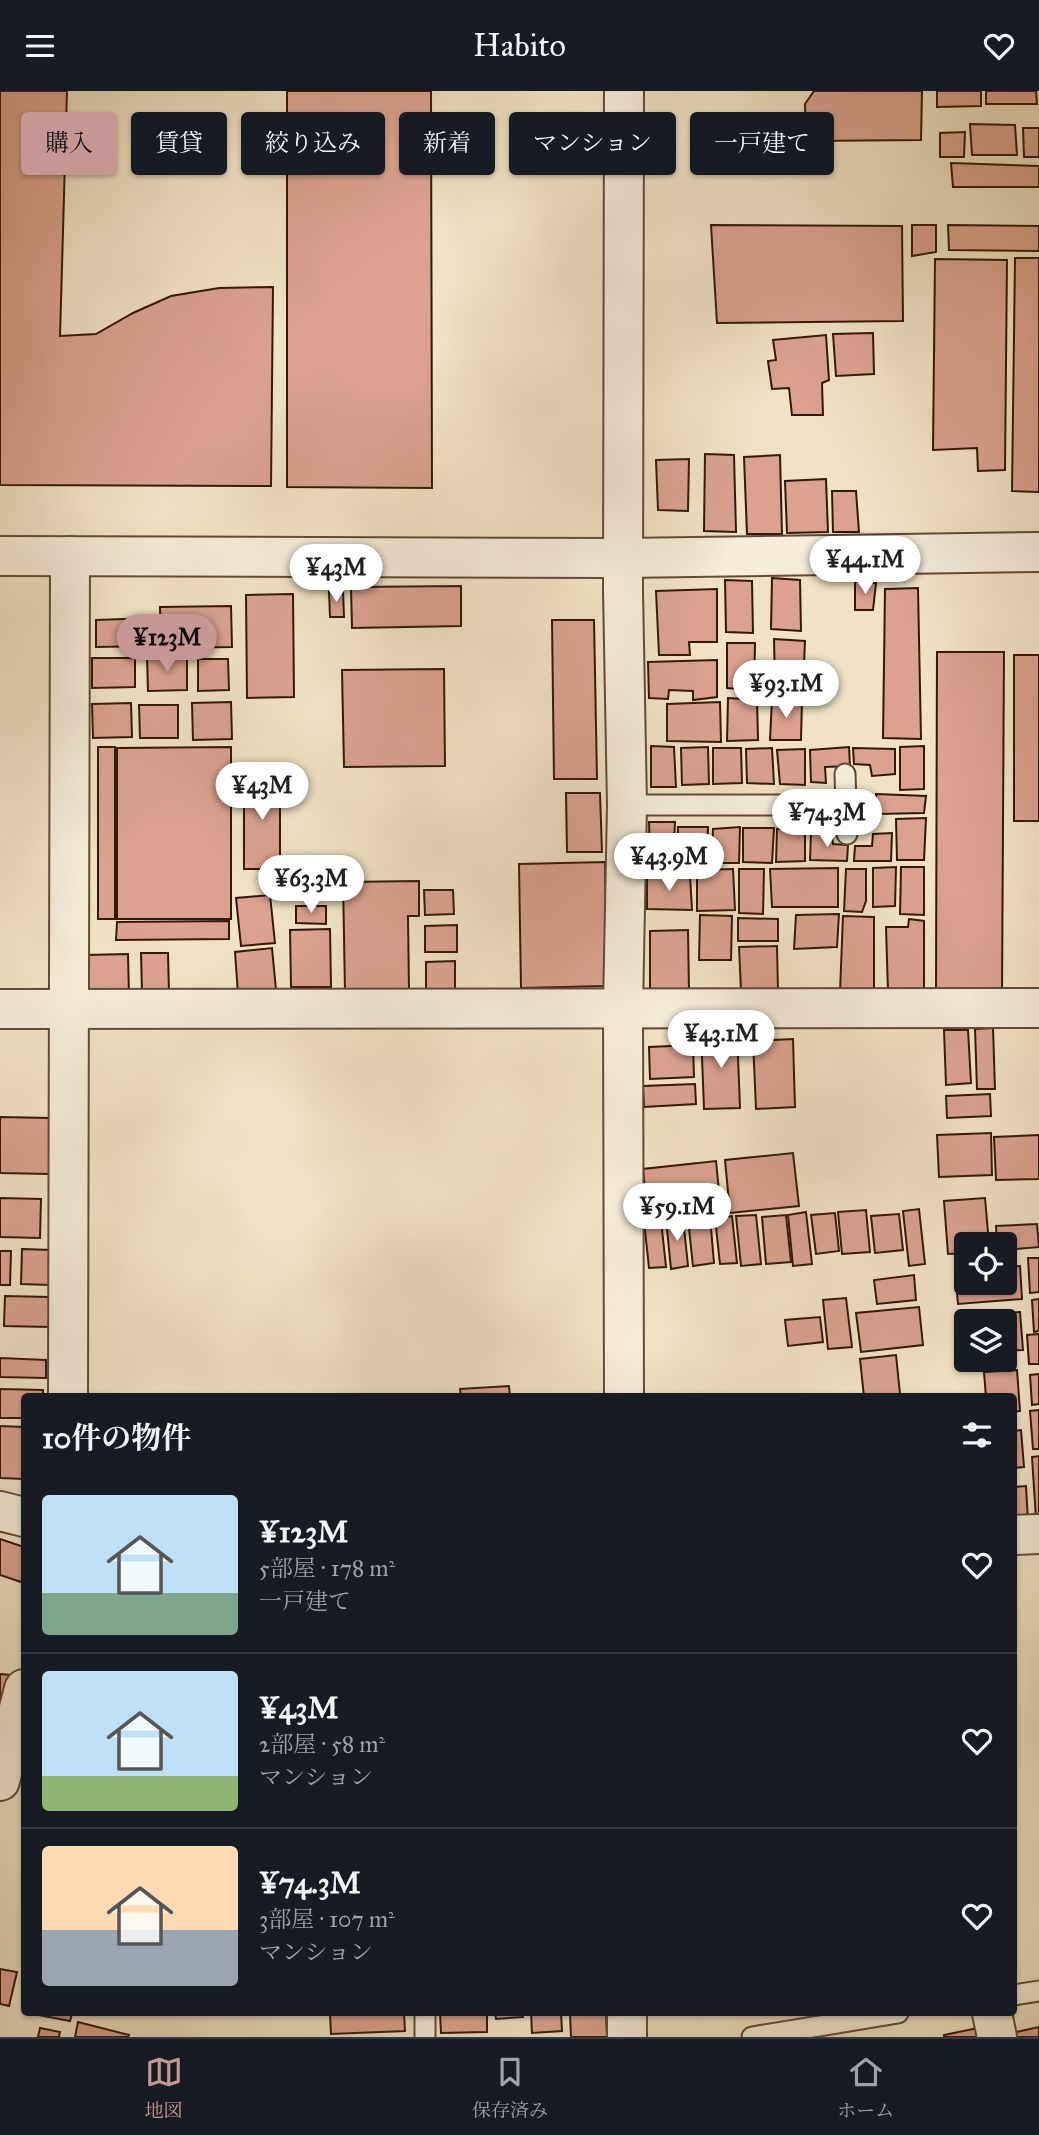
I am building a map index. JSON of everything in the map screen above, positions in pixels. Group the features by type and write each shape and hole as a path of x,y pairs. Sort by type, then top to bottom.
{"street":[{"path":"624,91 627,805 623,1008 624,1393"},
{"path":"0,556 624,558 1039,552"},
{"path":"68,1393 70,556"},
{"path":"0,1009 1039,1008"},
{"path":"0,1511 21,1516"},
{"path":"1017,1535 1039,1534"},
{"path":"10,1770 21,1706"},
{"path":"626,2016 627,2037"},
{"path":"993,2016 997,2037"}],"lane":[{"path":"845,774 847,834"},
{"path":"627,805 845,805"},
{"path":"1017,1995 1039,1991"},
{"path":"425,2016 425,2037"},
{"path":"752,2037 880,2016"}],"building":[{"path":"0,91 67,91 66,112 21,112 21,175 65,175 60,336 96,334 171,296 219,288 273,287 271,486 0,485"},
{"path":"287,91 431,91 431,112 399,112 399,175 431,175 432,488 287,487 287,175 385,175 385,112 287,112"},
{"path":"814,91 922,91 921,140 834,141 834,112 805,112 805,104"},
{"path":"937,91 981,91 981,106 937,107"},
{"path":"986,91 1036,91 1037,104 986,104"},
{"path":"970,124 1015,125 1017,155 972,155"},
{"path":"1023,128 1039,128 1039,157 1024,157"},
{"path":"965,132 964,157 940,157 940,133"},
{"path":"951,163 1039,166 1039,187 953,187"},
{"path":"711,225 902,226 903,321 717,323"},
{"path":"912,225 936,225 936,252 912,256"},
{"path":"948,225 1039,226 1039,251 949,250"},
{"path":"1015,258 1039,258 1039,492 1012,491"},
{"path":"935,259 1007,260 1005,470 978,471 977,448 933,450"},
{"path":"873,333 874,374 836,376 833,334"},
{"path":"826,335 829,380 822,383 823,415 792,415 789,388 772,389 768,361 776,360 773,340"},
{"path":"705,454 734,455 736,532 704,531"},
{"path":"780,455 782,534 747,534 744,457"},
{"path":"689,459 688,511 658,510 656,460"},
{"path":"826,479 828,532 787,533 785,481"},
{"path":"832,491 856,491 859,532 833,532"},
{"path":"772,578 800,580 801,631 771,629"},
{"path":"725,580 752,581 753,633 726,632"},
{"path":"855,581 876,583 873,610 855,610"},
{"path":"461,586 461,626 352,628 351,587"},
{"path":"918,588 921,739 883,738 885,589"},
{"path":"717,589 717,642 689,642 690,655 659,655 656,591"},
{"path":"329,591 343,591 344,617 330,617"},
{"path":"293,594 294,697 247,698 246,595"},
{"path":"231,606 232,647 161,648 160,607"},
{"path":"152,618 152,646 96,647 96,620"},
{"path":"552,620 594,620 597,779 554,779"},
{"path":"774,639 805,641 803,689 775,688"},
{"path":"727,643 755,643 754,690 727,688"},
{"path":"937,652 1004,652 1002,995 936,993"},
{"path":"1014,655 1039,655 1039,821 1014,821"},
{"path":"147,657 187,657 187,690 148,691"},
{"path":"92,658 135,658 135,687 92,688"},
{"path":"198,659 228,659 229,690 198,691"},
{"path":"717,660 717,697 693,700 693,691 669,690 668,699 649,698 648,662"},
{"path":"444,669 445,766 344,767 342,670"},
{"path":"728,698 757,700 758,740 727,741"},
{"path":"772,699 802,700 801,740 770,740"},
{"path":"231,702 232,739 193,740 192,703"},
{"path":"720,702 721,742 667,741 667,704"},
{"path":"131,703 132,737 93,738 92,704"},
{"path":"139,705 178,705 178,738 140,738"},
{"path":"651,746 674,747 676,787 651,787"},
{"path":"924,746 924,789 900,790 900,747"},
{"path":"98,747 115,747 115,919 98,919"},
{"path":"231,747 231,919 117,919 117,748"},
{"path":"708,747 709,784 682,785 681,748"},
{"path":"849,747 850,766 825,767 826,783 811,782 810,750"},
{"path":"713,748 741,748 742,783 713,784"},
{"path":"772,748 774,784 747,783 746,749"},
{"path":"853,748 895,749 895,774 872,776 870,765 854,764"},
{"path":"805,749 805,785 780,784 777,750"},
{"path":"244,776 280,776 280,869 244,869"},
{"path":"566,793 600,793 602,852 567,852"},
{"path":"876,794 926,796 924,813 877,814"},
{"path":"926,818 924,860 897,860 896,819"},
{"path":"649,822 675,822 673,862 650,863"},
{"path":"678,827 708,827 707,862 677,862"},
{"path":"740,827 739,863 712,863 713,829"},
{"path":"743,828 774,828 772,863 743,862"},
{"path":"805,828 805,861 776,862 777,829"},
{"path":"811,833 832,834 833,844 848,845 847,861 810,860"},
{"path":"892,833 891,861 854,861 855,846 872,846 873,834"},
{"path":"605,862 607,986 521,988 519,864"},
{"path":"896,867 895,906 873,907 873,868"},
{"path":"901,867 924,867 924,915 900,914"},
{"path":"838,868 838,907 772,907 770,869"},
{"path":"733,869 735,910 697,911 697,870"},
{"path":"739,869 764,869 763,914 739,913"},
{"path":"846,869 866,869 866,901 862,912 844,911"},
{"path":"647,875 690,876 692,910 647,909"},
{"path":"284,877 325,878 325,897 284,897"},
{"path":"419,881 419,916 408,916 409,990 345,991 343,882"},
{"path":"424,890 453,890 454,914 425,915"},
{"path":"270,895 275,943 241,946 236,898"},
{"path":"296,906 326,906 326,924 296,923"},
{"path":"839,914 837,947 794,949 796,915"},
{"path":"700,915 732,916 731,960 699,960"},
{"path":"843,916 874,917 874,993 840,992"},
{"path":"738,918 778,919 778,941 738,941"},
{"path":"909,919 924,921 924,992 888,992 886,927 908,927"},
{"path":"229,921 229,939 116,940 117,922"},
{"path":"457,925 457,952 425,952 425,926"},
{"path":"330,929 331,987 291,987 290,930"},
{"path":"688,930 689,990 650,989 650,931"},
{"path":"777,946 778,992 741,991 739,947"},
{"path":"272,948 276,990 238,994 235,952"},
{"path":"141,953 168,953 169,992 142,992"},
{"path":"128,954 129,995 86,995 85,955"},
{"path":"455,961 455,989 426,989 426,962"},
{"path":"993,1028 995,1089 977,1089 975,1029"},
{"path":"944,1030 968,1030 971,1083 946,1085"},
{"path":"737,1031 740,1108 704,1109 701,1032"},
{"path":"793,1039 795,1107 756,1109 753,1041"},
{"path":"693,1045 694,1077 650,1079 649,1047"},
{"path":"695,1084 696,1104 644,1107 643,1086"},
{"path":"990,1094 991,1116 947,1118 946,1096"},
{"path":"0,1117 50,1118 49,1174 0,1173"},
{"path":"991,1133 992,1175 939,1177 937,1135"},
{"path":"1039,1135 1039,1179 996,1180 994,1137"},
{"path":"793,1153 799,1206 730,1213 725,1160"},
{"path":"716,1161 720,1201 647,1208 643,1169"},
{"path":"0,1198 41,1199 40,1238 0,1237"},
{"path":"985,1198 988,1232 954,1232 954,1254 948,1254 944,1201"},
{"path":"919,1209 925,1264 909,1266 903,1211"},
{"path":"866,1210 870,1252 842,1254 838,1212"},
{"path":"806,1212 812,1264 793,1266 788,1215"},
{"path":"835,1213 839,1251 816,1254 811,1215"},
{"path":"899,1214 903,1250 875,1253 871,1216"},
{"path":"756,1215 761,1264 741,1266 736,1216"},
{"path":"786,1215 791,1262 766,1264 762,1217"},
{"path":"732,1216 737,1263 720,1264 715,1218"},
{"path":"710,1217 714,1263 693,1266 688,1219"},
{"path":"683,1218 688,1266 671,1269 666,1219"},
{"path":"661,1220 666,1267 649,1268 644,1221"},
{"path":"1037,1224 1039,1247 1017,1249 1017,1232 996,1232 996,1226"},
{"path":"22,1249 52,1250 51,1285 21,1284"},
{"path":"0,1251 11,1251 10,1285 0,1285"},
{"path":"1028,1258 1039,1258 1039,1292 1030,1293"},
{"path":"1017,1266 1020,1266 1022,1299 958,1304 957,1295 1017,1295"},
{"path":"914,1275 916,1300 877,1304 874,1280"},
{"path":"5,1296 49,1297 49,1327 4,1326"},
{"path":"846,1298 852,1347 828,1349 823,1300"},
{"path":"1039,1299 1039,1331 1034,1332 1032,1300"},
{"path":"919,1307 923,1345 861,1352 856,1313"},
{"path":"1017,1312 1020,1312 1023,1350 1017,1350"},
{"path":"820,1317 823,1342 788,1346 785,1320"},
{"path":"1039,1334 1039,1364 1029,1364 1027,1335"},
{"path":"896,1355 900,1393 864,1393 860,1359"},
{"path":"0,1358 46,1360 46,1378 0,1377"},
{"path":"1017,1370 1020,1411 1017,1411 1017,1393 986,1393 984,1372"},
{"path":"1039,1374 1039,1404 1032,1405 1030,1375"},
{"path":"509,1386 510,1393 460,1393 460,1389"},
{"path":"0,1389 43,1390 43,1393 21,1393 21,1418 0,1418"},
{"path":"1039,1410 1039,1449 1033,1449 1030,1411"},
{"path":"0,1426 21,1427 21,1479 0,1478"},
{"path":"1017,1430 1021,1430 1024,1467 1017,1468"},
{"path":"1039,1456 1039,1519 1036,1519 1032,1457"},
{"path":"1026,1486 1028,1521 1017,1522 1017,1487"},
{"path":"0,1539 21,1546 21,1582 0,1575"},
{"path":"0,1674 10,1675 5,1715 0,1715"},
{"path":"0,1969 17,1972 9,2006 0,2004"},
{"path":"44,2016 71,2016 70,2021"},
{"path":"330,2016 404,2016 405,2031 331,2034"},
{"path":"440,2016 487,2016 487,2032 441,2033"},
{"path":"496,2016 523,2017 496,2019"},
{"path":"531,2016 561,2016 562,2031 532,2033"},
{"path":"570,2016 606,2016 607,2037 571,2037"},
{"path":"78,2022 129,2035 75,2037"},
{"path":"1039,2027 1039,2037 1013,2037 1012,2033"},
{"path":"40,2028 60,2032 59,2037 38,2037"},
{"path":"978,2028 980,2037 944,2037 944,2035"}]}
